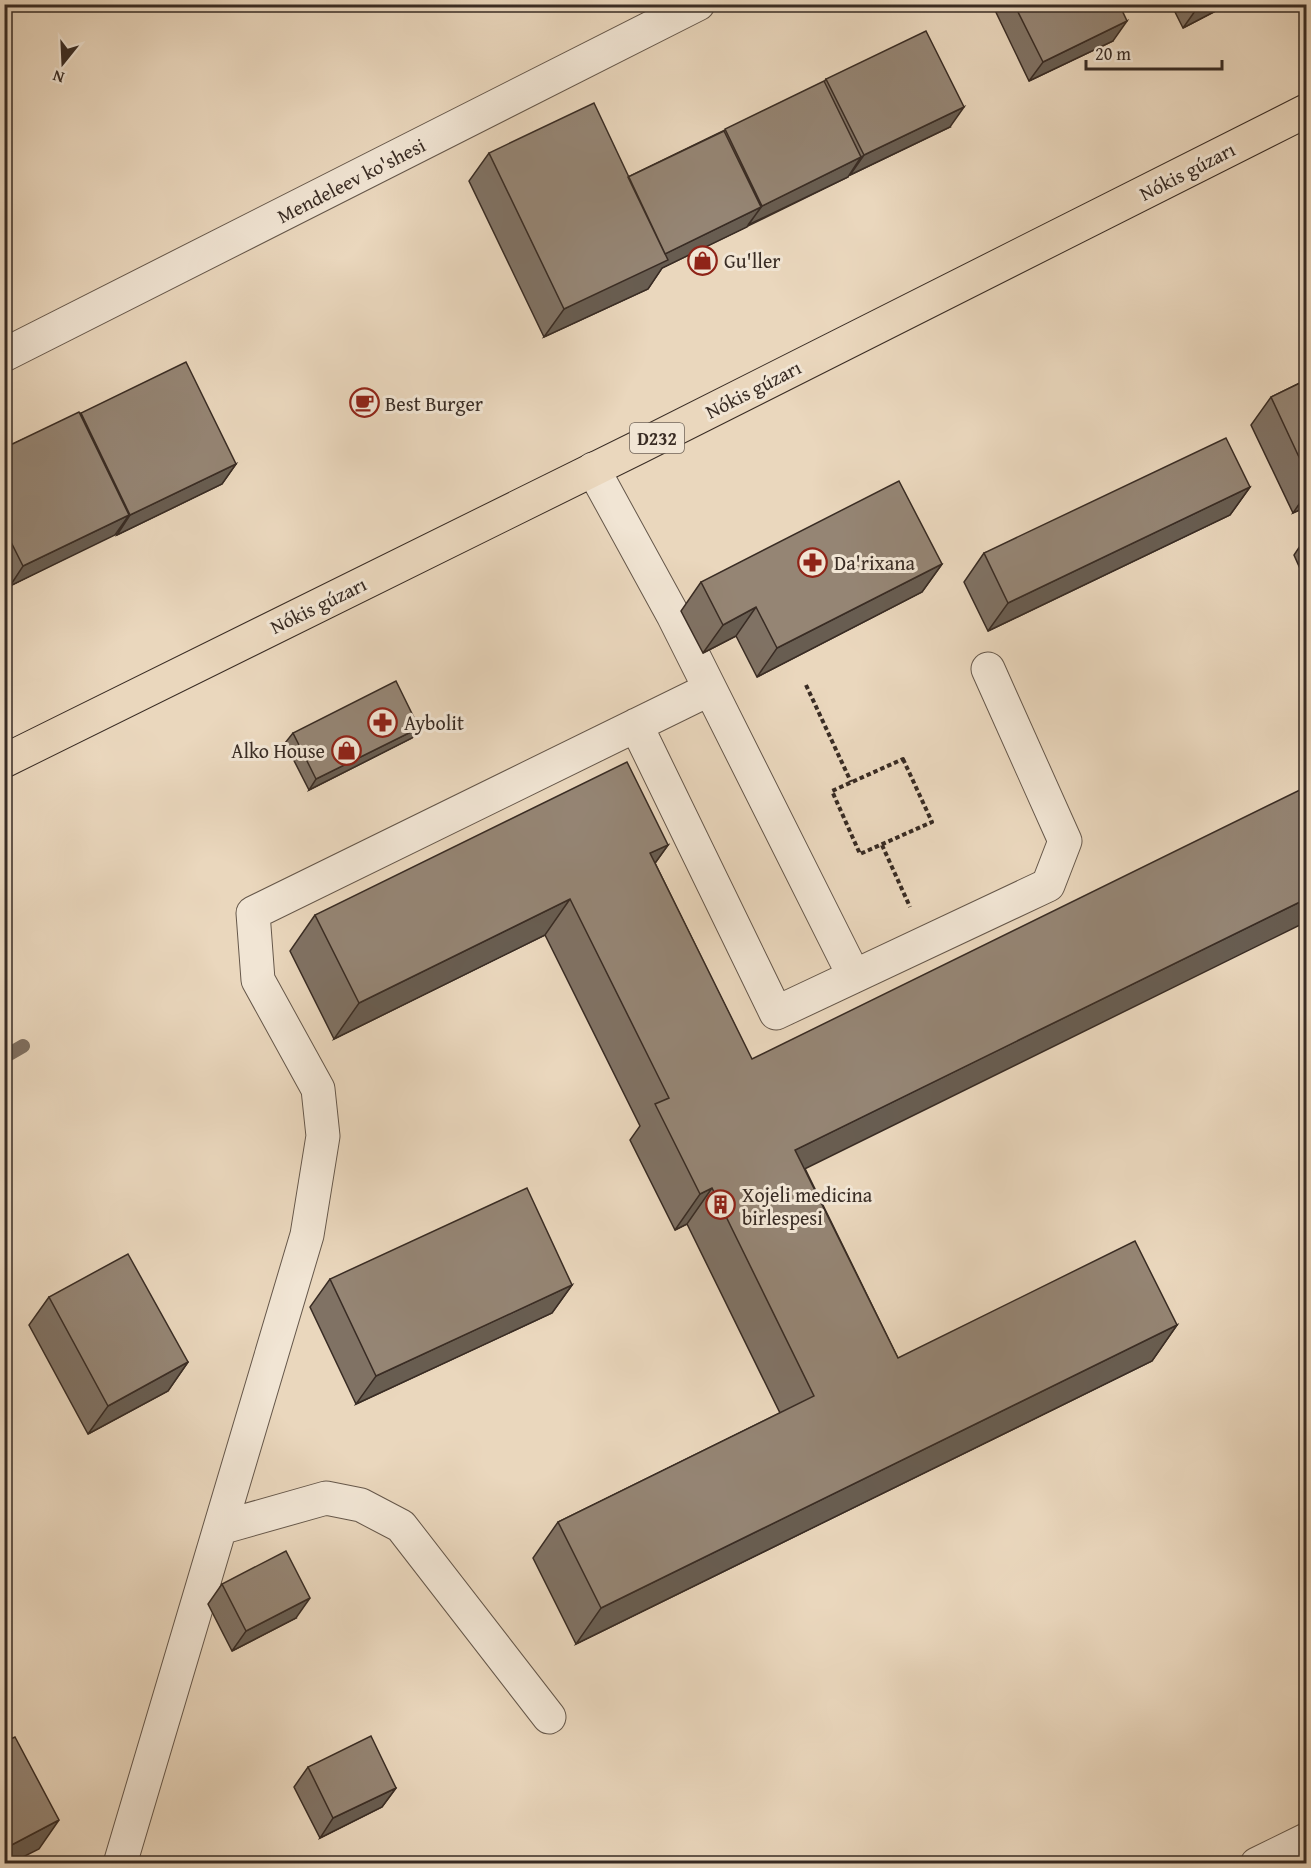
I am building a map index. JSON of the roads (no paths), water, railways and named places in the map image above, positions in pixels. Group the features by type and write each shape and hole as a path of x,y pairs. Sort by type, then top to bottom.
{"main road":[{"name":"Nókis gúzarı","path":"4,760 593,469 1306,111"}],"street":[{"name":"Mendeleev ko'shesi","path":"4,355 698,4"},
{"path":"593,469 710,689 854,976"},
{"path":"636,725 776,1012 1048,885 1065,841 988,669"},
{"path":"120,1863 307,1235 322,1136 318,1089 258,980 254,913 710,689"},
{"path":"220,1528 326,1498 361,1505 401,1527 549,1717"},
{"path":"1257,1863 1306,1840"}],"waterway":[{"path":"4,1057 23,1046"}],"place":[{"name":"Gu'ller","path":"703,260"},
{"name":"Best Burger","path":"364,403"},
{"name":"Da'rixana","path":"813,562"},
{"name":"Aybolit","path":"383,722"},
{"name":"Alko House","path":"346,750"},
{"name":"Xojeli medicina birlespesi","path":"721,1205"}]}
